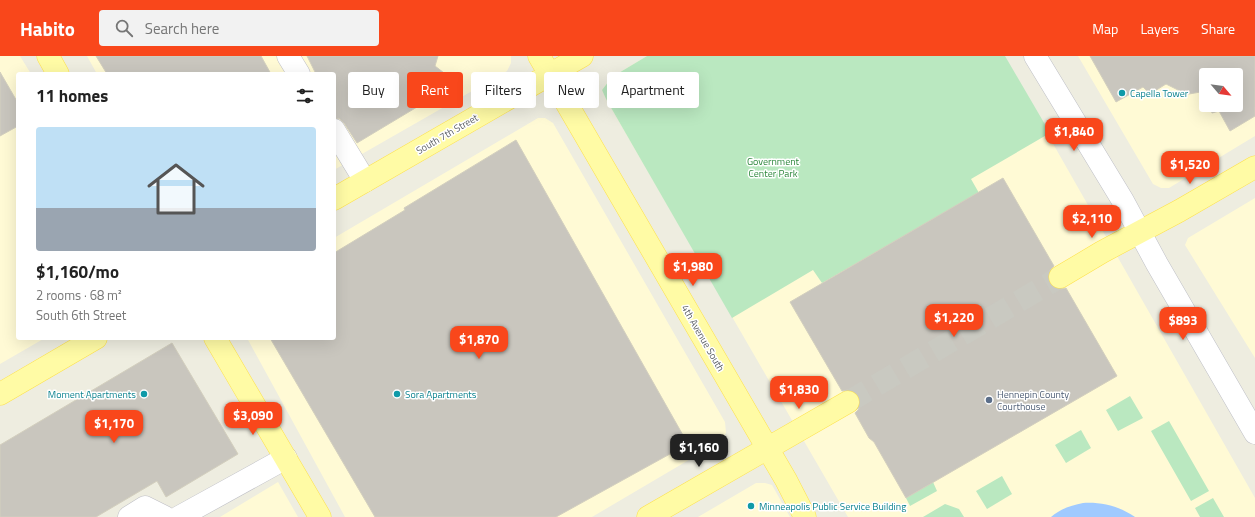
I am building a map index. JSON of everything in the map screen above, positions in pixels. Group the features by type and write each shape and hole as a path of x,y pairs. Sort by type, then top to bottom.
{"main road":[{"path":"48,56 57,72"},
{"name":"4th Avenue South","path":"538,56 548,72"},
{"name":"South 7th Street","path":"553,72 582,56"},
{"name":"South 7th Street","path":"336,198 544,77"},
{"name":"4th Avenue South","path":"569,108 805,517"},
{"path":"1060,277 1179,211 1255,166"},
{"path":"0,394 93,340"},
{"path":"216,340 320,517"},
{"path":"648,517 848,402"}],"street":[{"path":"288,56 298,72"},
{"path":"1035,56 1123,200 1157,264 1255,433"},
{"path":"336,133 365,181"},
{"path":"179,517 286,458"},
{"path":"129,517 145,507 165,517"}],"shaded area":[{"path":"0,56 20,56 30,72 16,72 16,340 42,340 0,364"},
{"path":"87,56 511,56 511,63 505,72 471,72 471,92 463,96 463,72 407,72 407,108 442,108 336,169 336,72 96,72"},
{"path":"647,56 1003,56 1255,498 1255,517 848,517 611,108 699,108 699,72 620,72"},
{"path":"1078,56 1255,56 1255,136 1169,188 1161,188 1153,184"},
{"path":"607,84 607,101 606,99 602,90"},
{"path":"538,118 545,118 553,123 725,422 726,433 721,441 592,517 345,517 248,340 336,340 336,237"},
{"path":"1255,198 1255,358 1185,245 1188,238"},
{"path":"278,482 298,517 220,517"},
{"path":"756,483 772,485 790,517 698,517"}],"green space":[{"name":"Government Center Park","path":"647,56 1005,56 1050,133 971,179 979,193 822,283 813,270 732,318 611,108 699,108 699,72 620,72"},
{"name":"Government Center Park","path":"607,84 607,101 606,99 602,90"},
{"path":"1130,396 1143,418 1118,431 1106,410"},
{"path":"1169,421 1209,491 1191,501 1151,431"},
{"path":"1081,430 1091,448 1066,463 1055,445"},
{"path":"1002,476 1012,494 987,509 976,491"},
{"path":"933,482 937,491 910,506 906,498"},
{"path":"1213,498 1224,517 1200,517 1195,508"},
{"path":"945,504 959,509 964,517 923,517"}],"water":[{"path":"1083,503 1097,503 1110,506 1123,510 1135,517 1051,517 1066,508"}],"building":[{"path":"96,56 261,56 270,72 106,72"},
{"path":"307,56 438,56 435,66 443,72 407,72 407,108 415,108 357,143 344,123 340,119 336,118 336,72 315,72"},
{"name":"Capella Tower","path":"1090,56 1255,56 1255,116 1230,131 1220,112 1243,112 1243,68 1199,68 1199,92 1189,94 1166,84 1150,94 1143,87 1116,102"},
{"path":"0,72 16,100 16,127 0,136"},
{"path":"516,140 688,444 556,517 375,517 271,340 336,340 336,252 405,210 404,208"},
{"path":"1003,178 1054,266 1049,271 1049,283 1054,288 1066,288 1117,376 906,498 874,442 869,438 855,413 859,409 859,395 855,391 842,391 790,302"},
{"name":"Moment Apartments","path":"172,343 238,454 166,497 157,481 96,517 0,517 0,445"}],"tunnel":[{"path":"848,402 1060,277"}],"place":[{"name":"Capella Tower","path":"1122,93"},
{"name":"Moment Apartments","path":"144,394"},
{"name":"Sora Apartments","path":"397,394"},
{"name":"Hennepin County Courthouse","path":"989,400"},
{"name":"Minneapolis Public Service Building","path":"751,506"}]}
